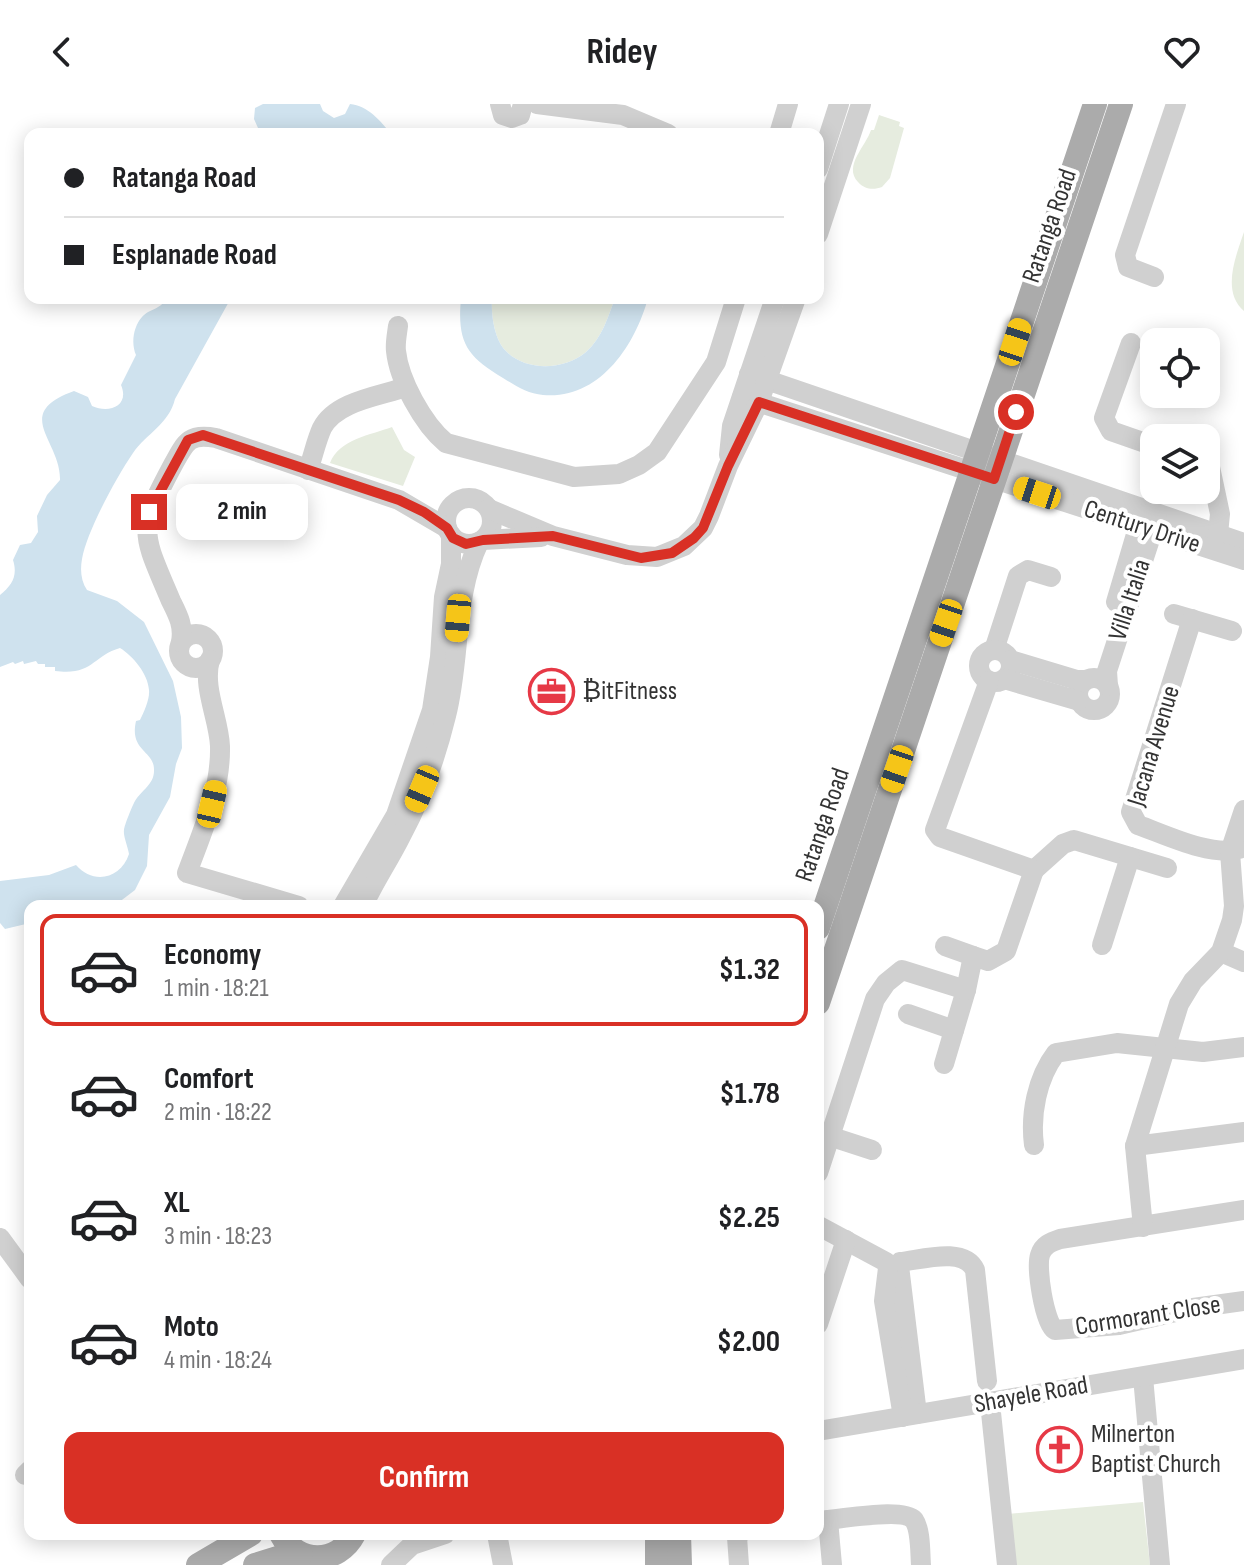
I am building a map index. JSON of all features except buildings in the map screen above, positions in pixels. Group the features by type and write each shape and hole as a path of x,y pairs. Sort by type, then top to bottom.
{"main road":[{"name":"Ratanga Road","path":"824,984 1095,104"},
{"name":"Ratanga Road","path":"824,912 1121,104"},
{"path":"198,1565 241,1540"},
{"path":"285,1540 301,1555"},
{"path":"255,1565 284,1556 329,1557 346,1547 350,1540"},
{"path":"657,1540 657,1565"},
{"path":"679,1540 680,1565"}],"street":[{"path":"500,104 503,115 512,118 520,115 523,104"},
{"path":"537,104 631,119 653,128"},
{"path":"781,128 788,104"},
{"path":"824,150 839,104"},
{"path":"824,216 861,104"},
{"path":"1154,277 1128,267 1125,255 1176,104"},
{"path":"398,326 396,351 406,387 433,430 446,443 574,477 619,474 657,452 716,362 734,304"},
{"path":"758,377 774,304"},
{"path":"399,500 476,499 489,509 553,536 641,558 672,553 703,528 758,377 793,304"},
{"path":"1131,343 1104,418 1111,431 1140,441"},
{"path":"758,377 986,466"},
{"path":"312,472 323,427 328,420 349,406 406,387"},
{"path":"750,400 986,466"},
{"path":"279,900 187,873 217,782 220,746 211,693 202,664 211,644 187,634 148,545 146,528 149,512 188,440 203,435 216,438 399,500 463,543 553,536"},
{"name":"Century Drive","path":"986,466 1148,520 1244,560"},
{"path":"348,900 396,815 432,710 444,597 451,564 448,512 458,501"},
{"path":"1218,504 1218,534"},
{"path":"366,900 409,821 440,736 452,685 461,593 471,557 492,524 489,509"},
{"name":"Century Drive","path":"1148,520 1218,534 1244,543"},
{"name":"Villa Italia","path":"1095,681 1107,671 1148,520"},
{"path":"1034,870 940,837 935,830 999,668 1018,576 1028,570 1051,577"},
{"name":"Jacana Avenue","path":"1232,631 1183,616 1131,812 1138,825 1217,851 1237,849"},
{"path":"187,634 178,652 182,661 202,664"},
{"path":"999,668 1043,680 1095,681 1109,698 1101,708 1089,709 1043,680"},
{"path":"1079,701 1078,689 1095,681"},
{"path":"1143,1227 1135,1146 1179,1004 1186,991 1221,952 1234,906 1237,849 1244,810"},
{"path":"945,946 988,961 1006,951 1034,870 1063,844 1074,840 1167,868"},
{"path":"1102,945 1130,857"},
{"path":"1221,952 1244,962"},
{"path":"944,1064 973,956"},
{"path":"824,1153 875,999 886,983 902,970 966,990"},
{"path":"908,1014 954,1030"},
{"path":"1034,1145 1032,1120 1045,1067 1056,1053 1117,1043 1203,1052 1244,1047"},
{"path":"1135,1146 1244,1132"},
{"path":"829,1136 872,1150"},
{"name":"Cormorant Close","path":"1244,1210 1060,1239 1047,1244 1039,1258 1046,1316 1049,1325 1061,1330 1119,1325 1193,1308 1244,1301"},
{"path":"824,1226 893,1264 953,1256 963,1257 972,1263 987,1381"},
{"path":"0,1238 24,1271"},
{"path":"824,1306 846,1240"},
{"path":"893,1264 910,1415"},
{"name":"Shayele Road","path":"824,1430 1244,1359"},
{"path":"1143,1377 1160,1565"},
{"path":"990,1403 1007,1565"},
{"path":"824,1521 891,1514 907,1516 916,1525 921,1565"},
{"path":"824,1526 832,1565"},
{"path":"391,1565 412,1545 427,1540"},
{"path":"498,1540 503,1565"},
{"path":"737,1540 739,1565"}],"shaded area":[{"path":"879,115 900,122 899,126 904,128 890,178 882,187 870,189 858,182 853,169"},
{"path":"1244,232 1244,311 1233,294 1232,273"},
{"path":"492,304 613,304 600,334 586,352 567,362 546,366 524,363 506,351 494,326"},
{"path":"392,427 404,450 415,457 403,486 330,463 348,443"},
{"path":"1143,1502 1150,1565 1012,1565 1008,1514"}],"water":[{"path":"263,104 320,104 323,111 334,118 345,114 350,104 373,114 386,128 258,128 254,119 255,108"},
{"path":"228,304 168,415 138,446 111,490 90,534 81,567 87,590 117,601 144,622 173,681 181,717 182,748 170,797 149,835 147,866 135,890 122,900 24,900 24,924 5,929 0,923 0,881 49,875 76,865 98,877 120,869 129,854 124,828 135,801 153,776 151,759 136,739 136,721 142,717 149,694 146,678 135,661 120,648 77,671 55,671 55,667 45,667 45,664 36,661 24,664 23,661 13,662 0,667 0,595 13,580 13,560 20,545 31,543 38,532 37,516 47,495 60,480 54,452 44,429 42,419 45,409 74,391 88,397 92,406 98,408 111,408 120,403 123,398 121,385 136,355 133,341 139,321 161,305"},
{"path":"461,304 492,304 494,326 506,351 524,363 546,366 567,362 586,352 600,334 613,304 646,304 634,334 612,366 581,389 543,395 517,387 472,355 463,337"}],"place":[{"name":"₿itFitness","path":"551,691"},
{"name":"Milnerton Baptist Church","path":"1060,1449"}],"route":[{"path":"149,512 188,440 203,435 399,500 424,512 463,543 553,536 641,558 657,557 684,546 703,528 759,402 994,479 1016,412"}]}
